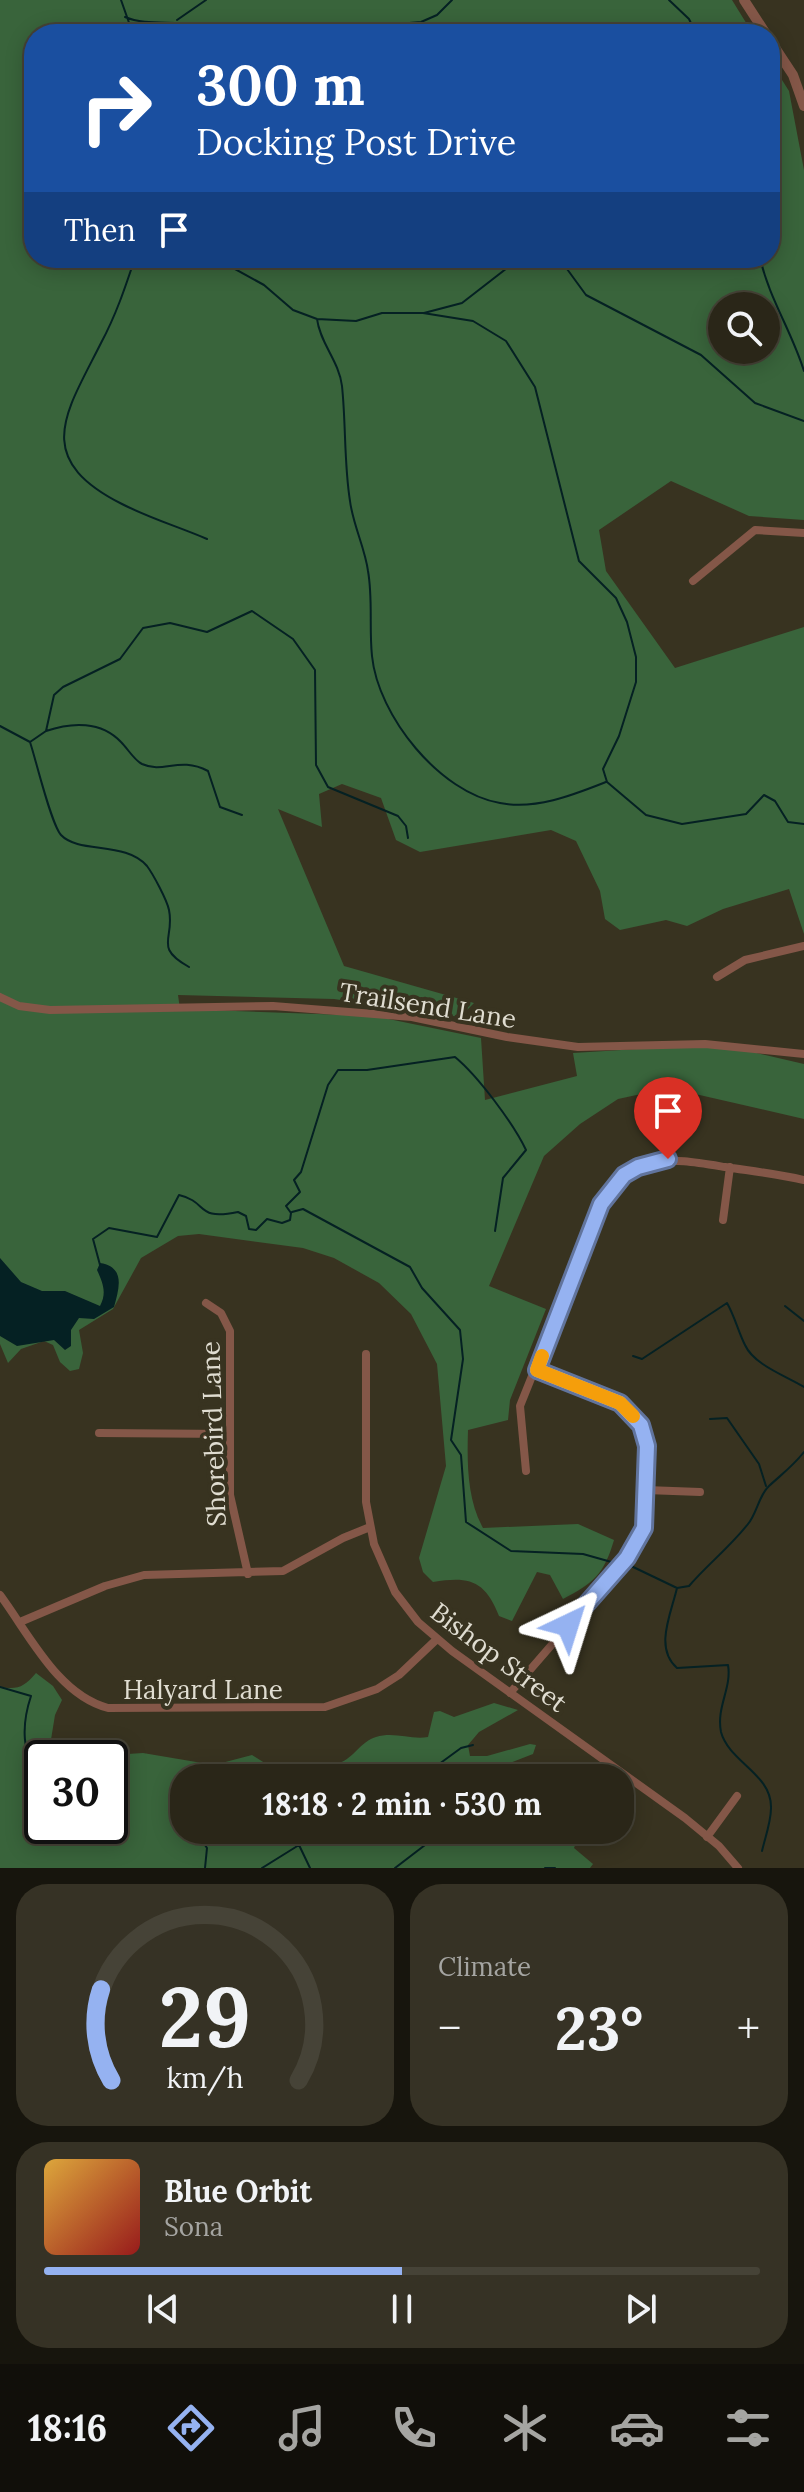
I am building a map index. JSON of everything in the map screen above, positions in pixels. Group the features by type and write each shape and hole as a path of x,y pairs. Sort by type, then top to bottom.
{"street":[{"path":"744,0 760,24"},
{"path":"780,55 793,75 804,106"},
{"path":"693,581 755,530 804,533"},
{"path":"717,977 745,960 804,946"},
{"name":"Trailsend Lane","path":"0,997 19,1006 50,1010 273,1006 412,1017 495,1035 578,1047 705,1044 804,1054"},
{"path":"526,1471 519,1415 601,1204 612,1185 638,1167 656,1161 680,1160 803,1176"},
{"path":"723,1220 730,1167"},
{"name":"Shorebird Lane","path":"206,1303 221,1313 230,1331 231,1506 248,1574"},
{"name":"Bishop Street","path":"366,1354 365,1485 370,1527 381,1563 395,1592 437,1639 707,1837 738,1868"},
{"path":"510,1693 627,1558 644,1528 647,1446 641,1425 620,1403 537,1370"},
{"path":"99,1433 230,1434"},
{"path":"646,1490 700,1492"},
{"path":"20,1622 105,1586 144,1575 275,1573 294,1567 343,1538 370,1527"},
{"name":"Halyard Lane","path":"0,1595 76,1693 100,1706 122,1709 325,1707 377,1689 399,1675 437,1639"},
{"path":"707,1837 737,1796"}],"green space":[{"path":"0,0 732,0 747,24 24,24 24,268 780,268 780,77 789,91 804,170 804,520 749,516 671,481 599,530 606,571 675,668 804,627 804,934 789,889 723,909 687,926 666,920 620,930 605,919 600,891 576,841 551,830 420,852 396,840 381,798 342,784 319,794 322,827 278,809 344,966 474,1003 460,1017 334,999 178,995 180,1009 374,1016 481,1038 485,1100 577,1076 573,1053 718,1044 804,1064 804,1119 669,1088 618,1099 580,1124 544,1156 489,1286 546,1309 510,1400 508,1420 468,1430 469,1480 478,1517 483,1528 578,1524 614,1540 602,1569 583,1588 563,1599 550,1575 537,1572 512,1621 499,1616 488,1595 474,1583 457,1580 433,1582 423,1572 419,1558 446,1466 437,1364 411,1314 379,1283 334,1258 303,1248 199,1234 178,1236 141,1258 113,1309 79,1330 83,1353 79,1369 70,1371 60,1362 53,1345 44,1341 21,1349 8,1363 0,1344"},
{"path":"36,1673 53,1686 62,1700 55,1715 51,1740 24,1740 24,1844 128,1844 128,1754 143,1753 208,1764 170,1764 170,1844 576,1844 574,1848 593,1864 590,1868 0,1868 0,1687 12,1688 28,1682"},
{"path":"494,1703 518,1710 479,1732 468,1745 470,1756 487,1756 530,1744 536,1745 533,1754 507,1764 339,1764 370,1739 383,1735 428,1737 434,1712 440,1711 454,1717"},
{"path":"252,1755 266,1764 218,1764"}],"water":[{"path":"0,1258 21,1282 42,1291 65,1291 100,1306 103,1288 97,1270 100,1263 108,1265 114,1269 119,1280 114,1307 94,1319 79,1318 71,1330 71,1346 65,1350 54,1340 17,1346 0,1336"}],"waterway":[{"path":"121,0 129,24"},
{"path":"177,20 206,0"},
{"path":"397,24 421,22 437,15 452,0"},
{"path":"669,0 691,24"},
{"path":"125,17 147,22 191,24"},
{"path":"132,268 111,322 68,413 64,432 66,451 75,469 94,487 132,509 207,539"},
{"path":"233,268 264,285 293,310 317,319 356,321 382,313 423,313 473,321 506,341 535,387 579,561 616,598 627,622 636,657 636,682 619,736 603,769 607,782 646,815 682,824 746,814 764,795 775,801 788,822 804,824"},
{"path":"424,313 462,303 507,268"},
{"path":"566,268 586,295 701,355 755,403 804,421"},
{"path":"763,268 804,371"},
{"path":"317,319 342,386 350,501 369,582 372,656 386,703 399,726 435,768 478,796 500,803 541,803 606,782"},
{"path":"30,742 46,731 54,695 63,687 120,659 143,628 170,623 207,632 252,611 293,639 315,670 316,765 328,787 398,816 406,826 408,838"},
{"path":"46,731 76,725 95,727 113,735 142,764 150,767 189,765 208,771 220,807 242,815"},
{"path":"0,726 30,742 48,805 61,835 79,844 127,853 147,866 169,910 168,948 189,967"},
{"path":"100,1265 93,1239 109,1228 157,1237 179,1195 208,1212 238,1212 246,1216 249,1229 256,1230 267,1219 282,1223 290,1220 291,1213 286,1206 300,1192 294,1180 301,1172 328,1085 338,1070 367,1070 455,1057 494,1100 526,1150 503,1178 495,1231"},
{"path":"292,1212 303,1209 410,1267 422,1288 460,1330 463,1359 451,1440 461,1455 466,1522 511,1551 583,1554 615,1563"},
{"path":"633,1356 642,1359 727,1303 749,1352 763,1364 804,1387"},
{"path":"785,1306 804,1321"},
{"path":"710,1419 727,1418 759,1464 766,1486"},
{"path":"629,1565 677,1588 689,1586 741,1532 751,1520 766,1490 804,1452"},
{"path":"677,1588 666,1630 666,1651 677,1668 728,1665 721,1732 732,1752 758,1777 769,1796 770,1819 762,1851"},
{"path":"0,1687 31,1696 25,1740"},
{"path":"439,1764 461,1748 473,1745"},
{"path":"204,1844 207,1848 205,1868"},
{"path":"395,1868 426,1844"},
{"path":"262,1868 299,1845 310,1868"},
{"path":"545,1868 555,1868"}],"slow traffic":[{"path":"542,1356 537,1370 620,1403 633,1416"}],"route":[{"path":"568,1625 627,1558 644,1528 647,1446 641,1425 620,1403 537,1370 601,1204 612,1185 638,1167 668,1159"}]}
